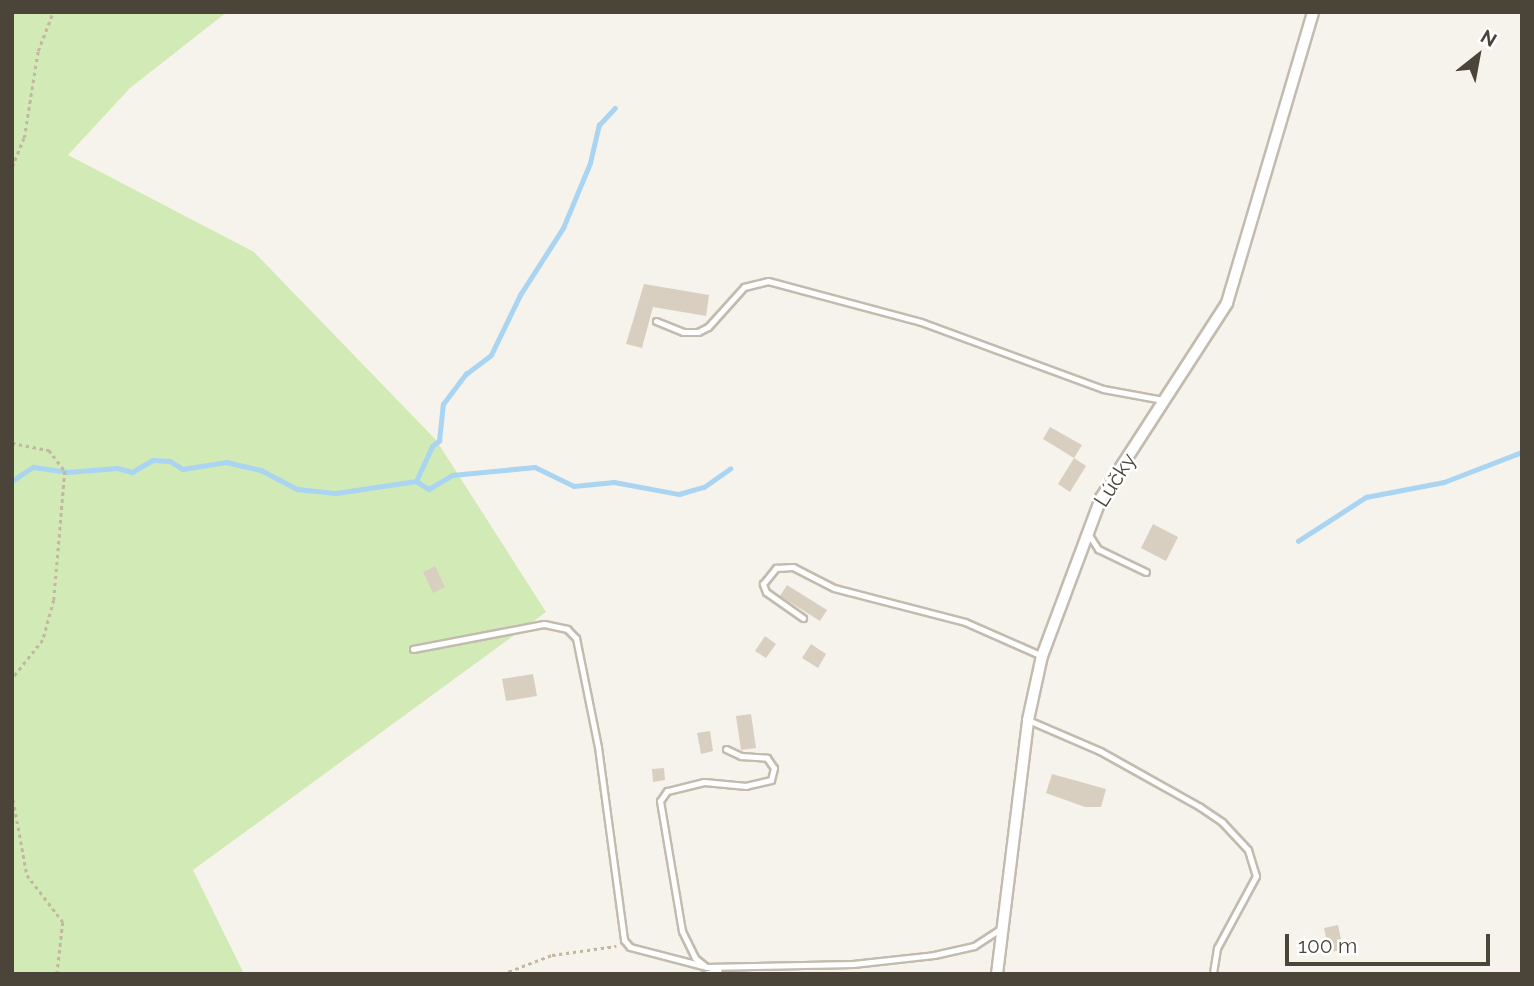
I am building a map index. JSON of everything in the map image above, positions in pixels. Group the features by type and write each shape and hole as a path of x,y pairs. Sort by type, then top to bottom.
{"street":[{"name":"Lúčky","path":"996,974 1028,720 1042,656 1087,528 1101,498 1227,303 1313,12"}],"lane":[{"path":"656,321 683,332 698,332 708,327 744,288 768,281 921,323 1102,389 1166,400"},
{"path":"1087,528 1098,549 1146,572"},
{"path":"803,618 766,593 763,584 776,568 793,567 834,588 965,622 1042,656"},
{"path":"413,649 544,624 567,629 576,638 582,647 598,747 622,933 630,947 706,970 853,964 934,955 974,946 1002,928"},
{"path":"1028,720 1100,751 1199,807 1222,822 1248,850 1256,876 1217,948 1213,974"},
{"path":"706,970 687,946 682,931 660,801 667,790 704,782 746,786 771,780 774,768 767,758 740,756 726,749"}],"path":[{"path":"12,167 24,138 38,51 53,12"},
{"path":"12,443 49,450 65,471 50,614 43,640 12,679"},
{"path":"12,793 27,875 63,922 57,974"},
{"path":"502,974 552,955 607,945 630,947"}],"green space":[{"path":"12,12 227,12 130,88 68,155 254,252 436,440 546,612 193,870 244,974 12,974"}],"building":[{"path":"644,284 709,295 706,316 653,307 642,348 626,344"},
{"path":"1050,427 1082,445 1074,458 1043,439"},
{"path":"1074,458 1086,466 1070,492 1058,484"},
{"path":"1153,524 1178,537 1166,561 1141,548"},
{"path":"435,566 445,587 433,593 423,572"},
{"path":"787,585 827,610 820,621 780,596"},
{"path":"765,636 776,644 766,658 755,651"},
{"path":"811,644 826,654 818,668 802,658"},
{"path":"533,674 537,696 506,701 502,679"},
{"path":"751,714 756,748 741,750 736,716"},
{"path":"710,731 713,751 701,754 697,733"},
{"path":"664,768 665,780 653,782 652,769"},
{"path":"1052,774 1106,789 1101,807 1085,807 1046,793"},
{"path":"1338,925 1343,950 1329,952 1324,928"}],"waterway":[{"path":"12,481 33,467 67,472 118,468 132,472 153,460 170,461 183,469 226,462 261,470 297,489 336,493 416,481 432,446 439,441 443,404 466,374 491,355 520,295 563,228 590,163 599,125 615,108"},
{"path":"1298,541 1366,497 1444,482 1522,452"},
{"path":"416,481 429,489 452,475 535,467 574,486 614,482 679,494 704,487 730,469"}]}
